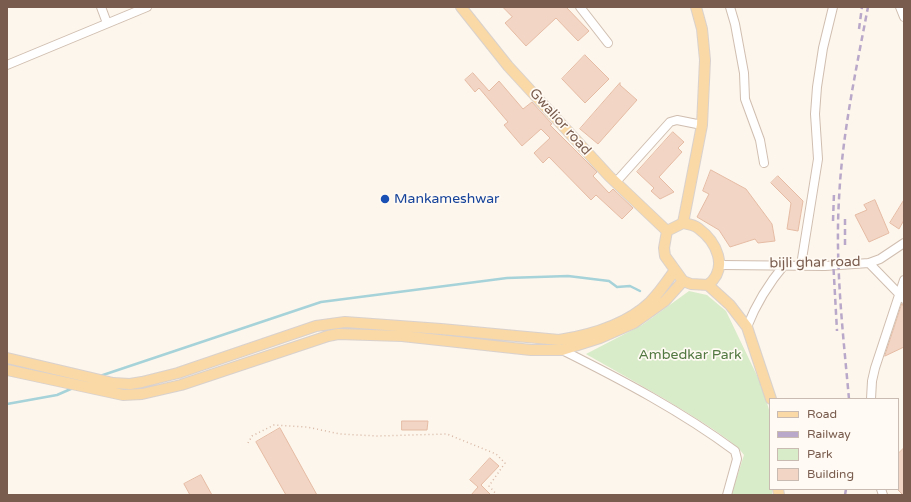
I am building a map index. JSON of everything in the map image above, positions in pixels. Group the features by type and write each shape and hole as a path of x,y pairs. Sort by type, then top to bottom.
{"main road":[{"name":"Gwalior road","path":"461,7 508,66 616,182 667,231"},
{"path":"683,223 702,125 705,60 702,29 696,7"},
{"path":"708,285 716,279 721,265 717,252 707,236 697,226 683,223 667,231 664,248 665,256 683,281 691,284 708,285 730,305 747,326 771,398"},
{"path":"109,387 138,383 178,373 316,326 338,323 359,322 559,340 576,337 600,329 639,311 658,293 675,270"},
{"path":"7,370 69,378 109,387 132,396 161,391 181,385 338,334 402,336 531,350 562,350 600,338 634,323 665,301 683,281"},
{"path":"338,323 338,334"},
{"path":"7,358 27,363 69,378"},
{"path":"25,373 27,363"},
{"path":"178,373 181,385"}],"street":[{"path":"101,7 107,23"},
{"path":"7,64 147,7"},
{"path":"580,7 608,43"},
{"path":"730,7 735,24 744,73 744,99 761,142 764,163"},
{"path":"801,265 818,158 815,114 817,87 822,48 833,7"},
{"path":"900,7 904,17"},
{"path":"616,182 670,122 677,120 702,125"},
{"name":"bijli ghar road","path":"721,265 785,264 825,266 869,263 880,259 904,242"},
{"path":"869,263 902,296"},
{"path":"747,326 753,312 773,278 785,264"},
{"path":"871,398 872,381 875,368 902,296 904,280"},
{"path":"562,350 614,375 674,409 734,451 738,459 727,495"}],"path":[{"path":"248,443 252,436 274,425 355,434 447,434 496,454 505,463 489,486 497,495"}],"green space":[{"name":"Ambedkar Park","path":"689,291 707,295 726,311 762,386 769,410 769,490 772,490 772,495 731,495 744,455 735,446 697,418 586,354 642,325"}],"building":[{"path":"503,7 566,7 589,31 578,41 556,18 526,46 505,23 512,17"},
{"path":"585,55 609,79 585,103 562,79"},
{"path":"473,73 489,91 499,81 523,109 532,102 552,124 550,125 597,172 593,176 609,193 613,189 633,208 622,219 596,195 591,200 549,157 543,163 534,153 550,138 541,129 522,146 504,125 508,122 479,88 475,92 465,80"},
{"path":"620,83 620,85 637,100 598,144 580,129"},
{"path":"673,132 684,142 678,148 682,152 659,177 674,192 660,199 651,191 654,188 637,172"},
{"path":"711,170 746,189 772,224 775,241 758,243 755,239 730,247 719,230 697,217 709,194 703,191"},
{"path":"778,176 803,201 798,231 787,229 791,203 771,183"},
{"path":"875,200 889,233 869,242 855,215 867,210 864,205"},
{"path":"904,200 904,220 899,229 890,223"},
{"path":"902,304 904,307 904,347 885,356"},
{"path":"402,421 428,421 427,430 402,430"},
{"path":"280,428 317,495 286,495 256,442"},
{"path":"904,448 904,495 898,490 899,453"},
{"path":"490,458 499,466 481,485 491,495 471,495 478,487 470,480"},
{"path":"201,475 212,495 190,495 184,484"}],"waterway":[{"path":"100,376 321,302 507,278 568,276 609,281 617,287 630,286 640,291"},
{"path":"7,404 57,395 73,388"}],"railway":[{"path":"859,29 862,7"},
{"path":"849,398 839,274 839,199 846,127 868,7"},
{"path":"833,221 834,193"},
{"path":"845,219 845,249"},
{"path":"833,259 837,331"},
{"path":"845,495 846,490"}],"place":[{"name":"Mankameshwar","path":"385,199"}]}
